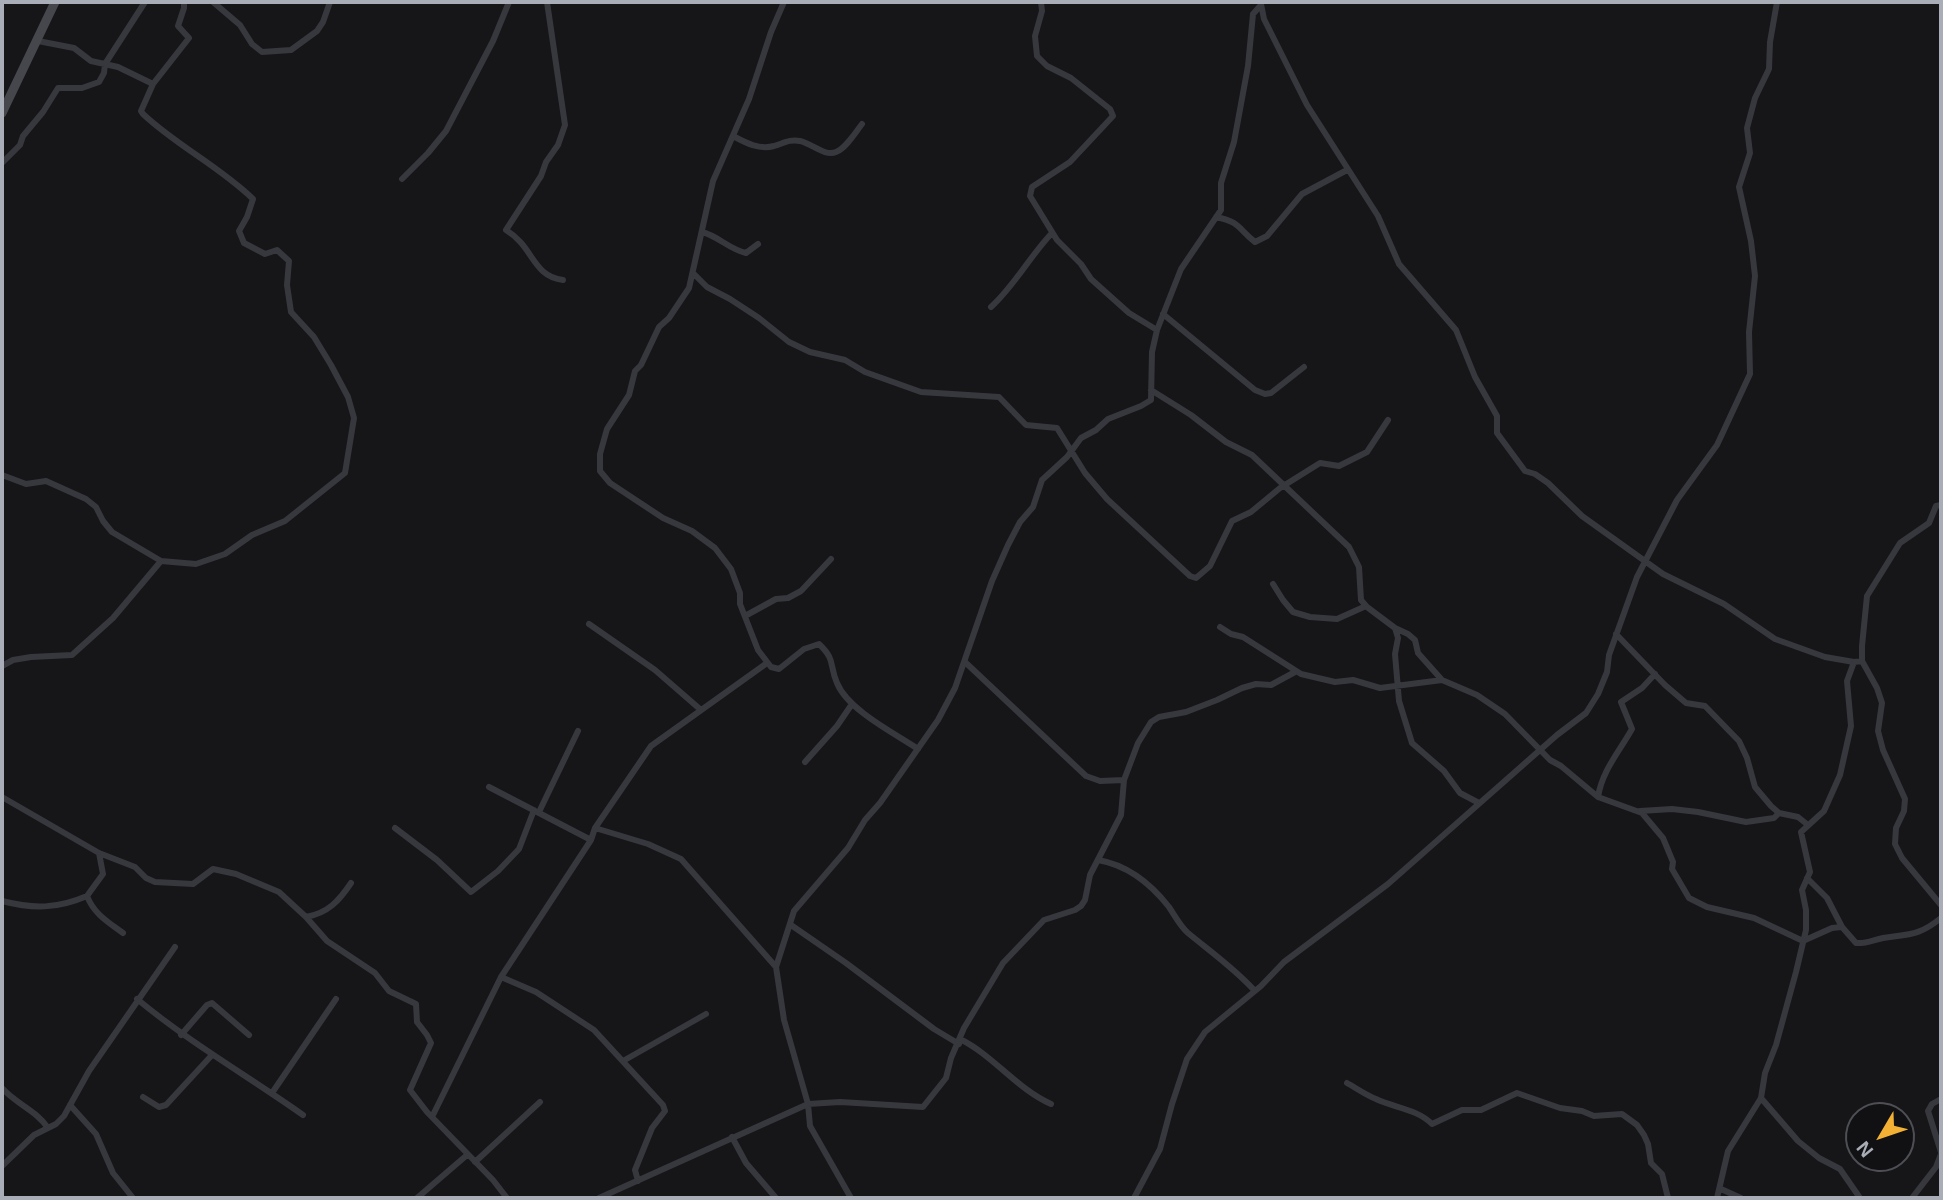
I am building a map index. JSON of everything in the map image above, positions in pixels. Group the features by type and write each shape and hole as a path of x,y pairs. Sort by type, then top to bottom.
{"main road":[{"path":"2,113 13,85 38,41 55,2"}],"street":[{"path":"2,163 20,145 23,136 58,89 97,85 105,65 145,2"},
{"path":"2,475 26,484 46,481 79,495 96,507 112,532 161,561 196,564 225,554 252,535 285,521 345,472 354,418 348,397 331,365 314,337 291,312 288,295 289,261 277,250 265,254 244,243 239,231 253,199 160,130 141,111 153,84 189,38 178,26 184,2"},
{"path":"213,2 240,25 252,44 262,52 291,50 317,31 330,2"},
{"path":"402,179 429,153 446,131 493,41 509,2"},
{"path":"547,2 565,125 558,145 546,162 541,176 506,230 522,241 540,271 552,279 563,280"},
{"path":"784,2 749,99 713,181 693,273 683,300 659,327 641,365 635,371 629,395 607,429 600,454 600,471 610,482 663,518 692,531 715,548 731,569 740,593 740,604 758,650 767,663 779,669 804,649 819,644 829,654 837,683 852,704 918,749"},
{"path":"1041,2 1042,11 1035,36 1037,56 1047,66 1071,78 1110,108 1113,116 1070,162 1032,187 1030,196 1052,233 1091,279 1129,313 1157,330"},
{"path":"1134,1198 1160,1149 1190,1053 1205,1032 1261,986 1284,962 1388,884 1586,713 1598,694 1637,576 1677,500 1717,445 1750,374 1749,332 1754,267 1739,187 1750,153 1747,128 1755,97 1769,69 1770,42 1777,2"},
{"path":"1261,3 1264,19 1298,90 1378,216 1399,264 1456,330 1475,377 1497,416 1497,433 1525,471 1548,483 1594,525 1646,559 1663,574 1724,604 1775,639 1825,657 1854,662 1862,660"},
{"path":"848,1197 810,1126 808,1104 784,1020 776,967 794,911 848,848 865,820 938,720 965,662 992,581 1020,522 1033,507 1042,480 1072,450 1080,438 1096,430 1108,419 1151,400 1152,352 1157,330 1181,268 1221,210 1221,183 1234,142 1254,14 1261,3"},
{"path":"38,41 74,48 91,61 118,67 153,84"},
{"path":"733,136 757,147 797,140 831,153 849,141 862,124"},
{"path":"1216,217 1230,219 1242,227 1255,243 1267,236 1302,194 1347,170"},
{"path":"702,232 712,234 737,251 746,253 758,244"},
{"path":"990,307 1018,278 1052,233"},
{"path":"693,273 707,287 759,318 789,342 810,352 845,360 865,372 921,392 999,397 1027,425 1057,428 1085,473 1107,499 1186,573 1196,578 1210,566 1232,521 1251,512 1283,486 1320,463 1339,466 1367,452 1388,420"},
{"path":"1163,314 1255,390 1265,394 1271,393 1304,367"},
{"path":"1151,390 1191,415 1226,442 1252,455 1349,547 1359,568 1361,600 1366,606 1415,640 1418,653 1442,680 1490,703 1505,714 1540,751 1598,797 1640,811 1672,809 1746,822 1774,818 1779,813"},
{"path":"1941,505 1936,506 1929,523 1900,543 1867,596 1862,660 1882,703 1878,731 1883,750 1905,799 1904,811 1896,828 1895,844 1902,858 1941,905"},
{"path":"745,616 776,599 789,598 801,591 831,559"},
{"path":"2,666 13,660 30,657 72,655 113,618 161,561"},
{"path":"1273,584 1293,612 1310,617 1337,619 1366,606"},
{"path":"589,624 654,670 701,709"},
{"path":"1220,627 1252,642 1295,672 1335,682 1353,680 1380,688 1442,680"},
{"path":"1395,628 1398,638 1395,654 1399,701 1412,743 1444,771 1460,793 1479,803"},
{"path":"1616,634 1686,703 1705,706 1739,741 1755,787 1763,798 1779,813 1798,817 1808,825"},
{"path":"1717,1198 1728,1151 1760,1098 1803,941 1806,910 1802,890 1810,872 1801,832 1824,811 1844,759 1851,714 1847,694 1848,675 1843,660"},
{"path":"965,662 1086,776 1100,781 1124,779"},
{"path":"1848,675 1854,662"},
{"path":"432,1117 501,977 591,840 595,828 651,746 767,663"},
{"path":"599,1198 808,1104 839,1102 923,1107 946,1078 964,1028 1003,963 1044,920 1081,906 1085,900 1090,875 1121,815 1124,779 1141,737 1153,719 1186,712 1242,688 1256,684 1271,685 1295,672"},
{"path":"1598,797 1604,772 1632,729 1621,702 1642,688 1655,674"},
{"path":"805,762 837,726 852,704"},
{"path":"395,828 437,860 471,892 498,871 522,846 578,731"},
{"path":"489,787 591,840"},
{"path":"2,797 99,853 135,867 146,878 155,882 193,884 213,869 236,874 279,892 327,941 375,973 389,991 416,1004 416,1023 428,1034 431,1043 410,1090 507,1198"},
{"path":"1640,811 1663,838 1673,862 1672,869 1689,898 1707,907 1754,918 1803,941 1832,928 1842,927"},
{"path":"595,828 648,844 681,859 776,967"},
{"path":"2,901 40,909 62,906 88,896 103,874 99,853"},
{"path":"1098,860 1121,866 1148,885 1163,900 1181,926 1220,957 1254,990"},
{"path":"1807,878 1827,898 1842,927 1856,943 1907,937 1928,929 1941,918"},
{"path":"306,917 329,909 342,897 351,883"},
{"path":"88,896 93,909 103,920 123,933"},
{"path":"790,925 846,962 934,1029 974,1048 1039,1098 1051,1104"},
{"path":"2,1166 34,1135 64,1116 82,1082 175,947"},
{"path":"501,977 536,992 585,1024 665,1108 652,1128 635,1170 638,1181"},
{"path":"137,999 181,1035 303,1115"},
{"path":"272,1093 336,999"},
{"path":"181,1035 209,1003 248,1035"},
{"path":"622,1061 706,1014"},
{"path":"143,1097 159,1107 166,1105 212,1055"},
{"path":"1347,1083 1373,1098 1425,1118 1432,1124 1462,1110 1481,1110 1517,1093 1594,1116 1622,1114 1637,1125 1644,1135 1651,1163 1662,1174 1668,1198"},
{"path":"2,1088 13,1100 41,1118 48,1128"},
{"path":"1760,1098 1798,1141 1819,1158 1840,1169 1860,1198"},
{"path":"1912,1198 1936,1167 1941,1153 1928,1111 1941,1099"},
{"path":"475,1162 540,1102"},
{"path":"70,1105 96,1134 113,1173 133,1198"},
{"path":"732,1137 746,1163 776,1198"},
{"path":"417,1198 467,1155"},
{"path":"1721,1189 1741,1198"}]}
